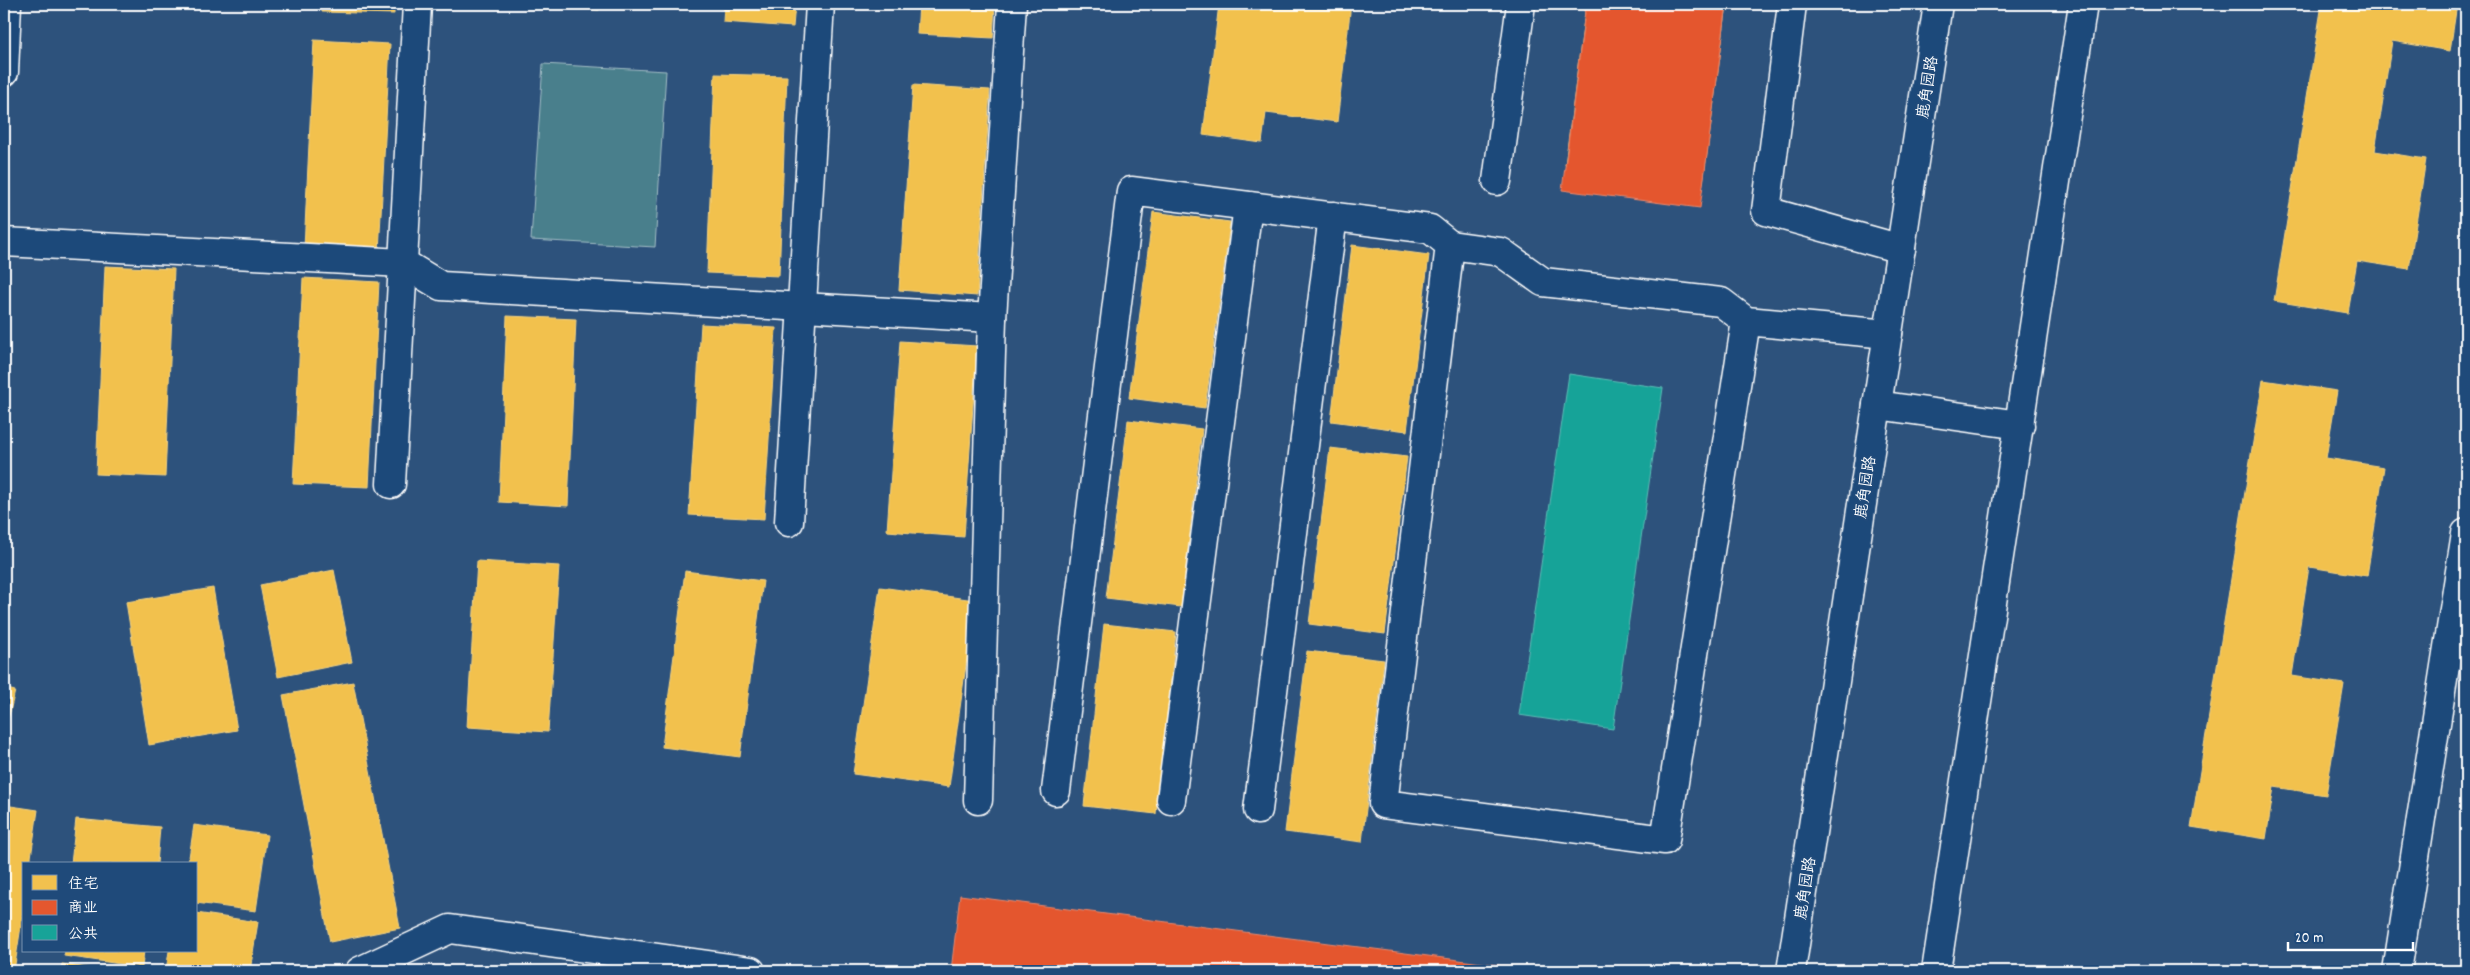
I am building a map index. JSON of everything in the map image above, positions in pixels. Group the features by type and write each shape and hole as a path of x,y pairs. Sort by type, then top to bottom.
{"street":[{"path":"4,72 7,4"},
{"path":"391,484 417,4"},
{"path":"789,522 820,4"},
{"path":"978,800 992,318 1012,4"},
{"path":"1497,181 1521,4"},
{"path":"1792,4 1766,211 1901,250"},
{"name":"鹿角园路","path":"1791,971 1938,4"},
{"path":"1936,971 2083,4"},
{"path":"1056,791 1132,191 1430,229 1450,245 1502,252 1543,282 1721,302 1746,321 1888,334"},
{"path":"1171,800 1248,206"},
{"path":"1258,810 1333,216"},
{"path":"4,242 403,263 441,286 992,318"},
{"path":"1450,245 1383,804 1665,840 1746,321"},
{"path":"1877,405 2020,425"},
{"path":"2397,971 2466,533"},
{"path":"360,971 450,929 751,971"}],"green space":[{"path":"543,64 666,71 655,247 531,240"}],"building: 住宅":[{"path":"322,4 394,4 394,14 322,12"},
{"path":"522,4 599,4 599,10"},
{"path":"724,4 795,4 793,27 723,22"},
{"path":"919,4 995,4 993,38 917,34"},
{"path":"1219,4 1351,4 1337,122 1266,113 1262,143 1203,135"},
{"path":"1586,4 1727,4 1703,183 1565,165"},
{"path":"2322,4 2457,4 2450,51 2392,41 2375,151 2426,159 2409,269 2357,261 2348,313 2274,301"},
{"path":"314,40 390,44 379,252 304,248"},
{"path":"715,74 787,76 779,276 707,273"},
{"path":"913,85 990,90 977,296 899,290"},
{"path":"1153,212 1230,222 1205,408 1129,398"},
{"path":"1352,245 1429,255 1407,431 1331,421"},
{"path":"105,266 174,269 165,477 96,474"},
{"path":"303,278 379,282 369,487 293,484"},
{"path":"507,316 576,319 568,506 499,502"},
{"path":"701,324 776,328 764,519 689,515"},
{"path":"900,341 977,346 964,537 887,531"},
{"path":"2263,380 2337,391 2326,458 2384,467 2367,576 2309,567 2292,676 2344,684 2326,795 2274,787 2266,839 2191,827"},
{"path":"1128,420 1202,429 1181,607 1106,598"},
{"path":"1330,448 1407,457 1385,634 1309,624"},
{"path":"477,561 559,566 548,732 467,727"},
{"path":"334,570 352,662 278,677 260,585"},
{"path":"685,571 763,581 740,757 662,747"},
{"path":"880,587 975,600 949,787 853,774"},
{"path":"213,588 237,730 149,745 126,602"},
{"path":"1104,624 1176,632 1156,814 1084,806"},
{"path":"1307,651 1384,660 1362,842 1285,832"},
{"path":"353,682 400,928 330,942 283,695"},
{"path":"4,688 15,691 4,736"},
{"path":"4,805 38,810 30,862 22,862 22,920 14,971 4,971"},
{"path":"76,819 160,827 157,862 71,862"},
{"path":"194,825 267,835 256,911 198,903 198,862 188,862"},
{"path":"198,913 258,922 250,971 166,971 169,952 198,952"},
{"path":"65,952 144,952 142,967 64,956"},
{"path":"62,964 106,971 60,971"}],"building: 商业":[{"path":"1586,4 1727,4 1700,208 1562,190"},
{"path":"960,895 1543,971 951,971"}],"building: 公共":[{"path":"1569,374 1663,388 1613,729 1519,715"}]}
